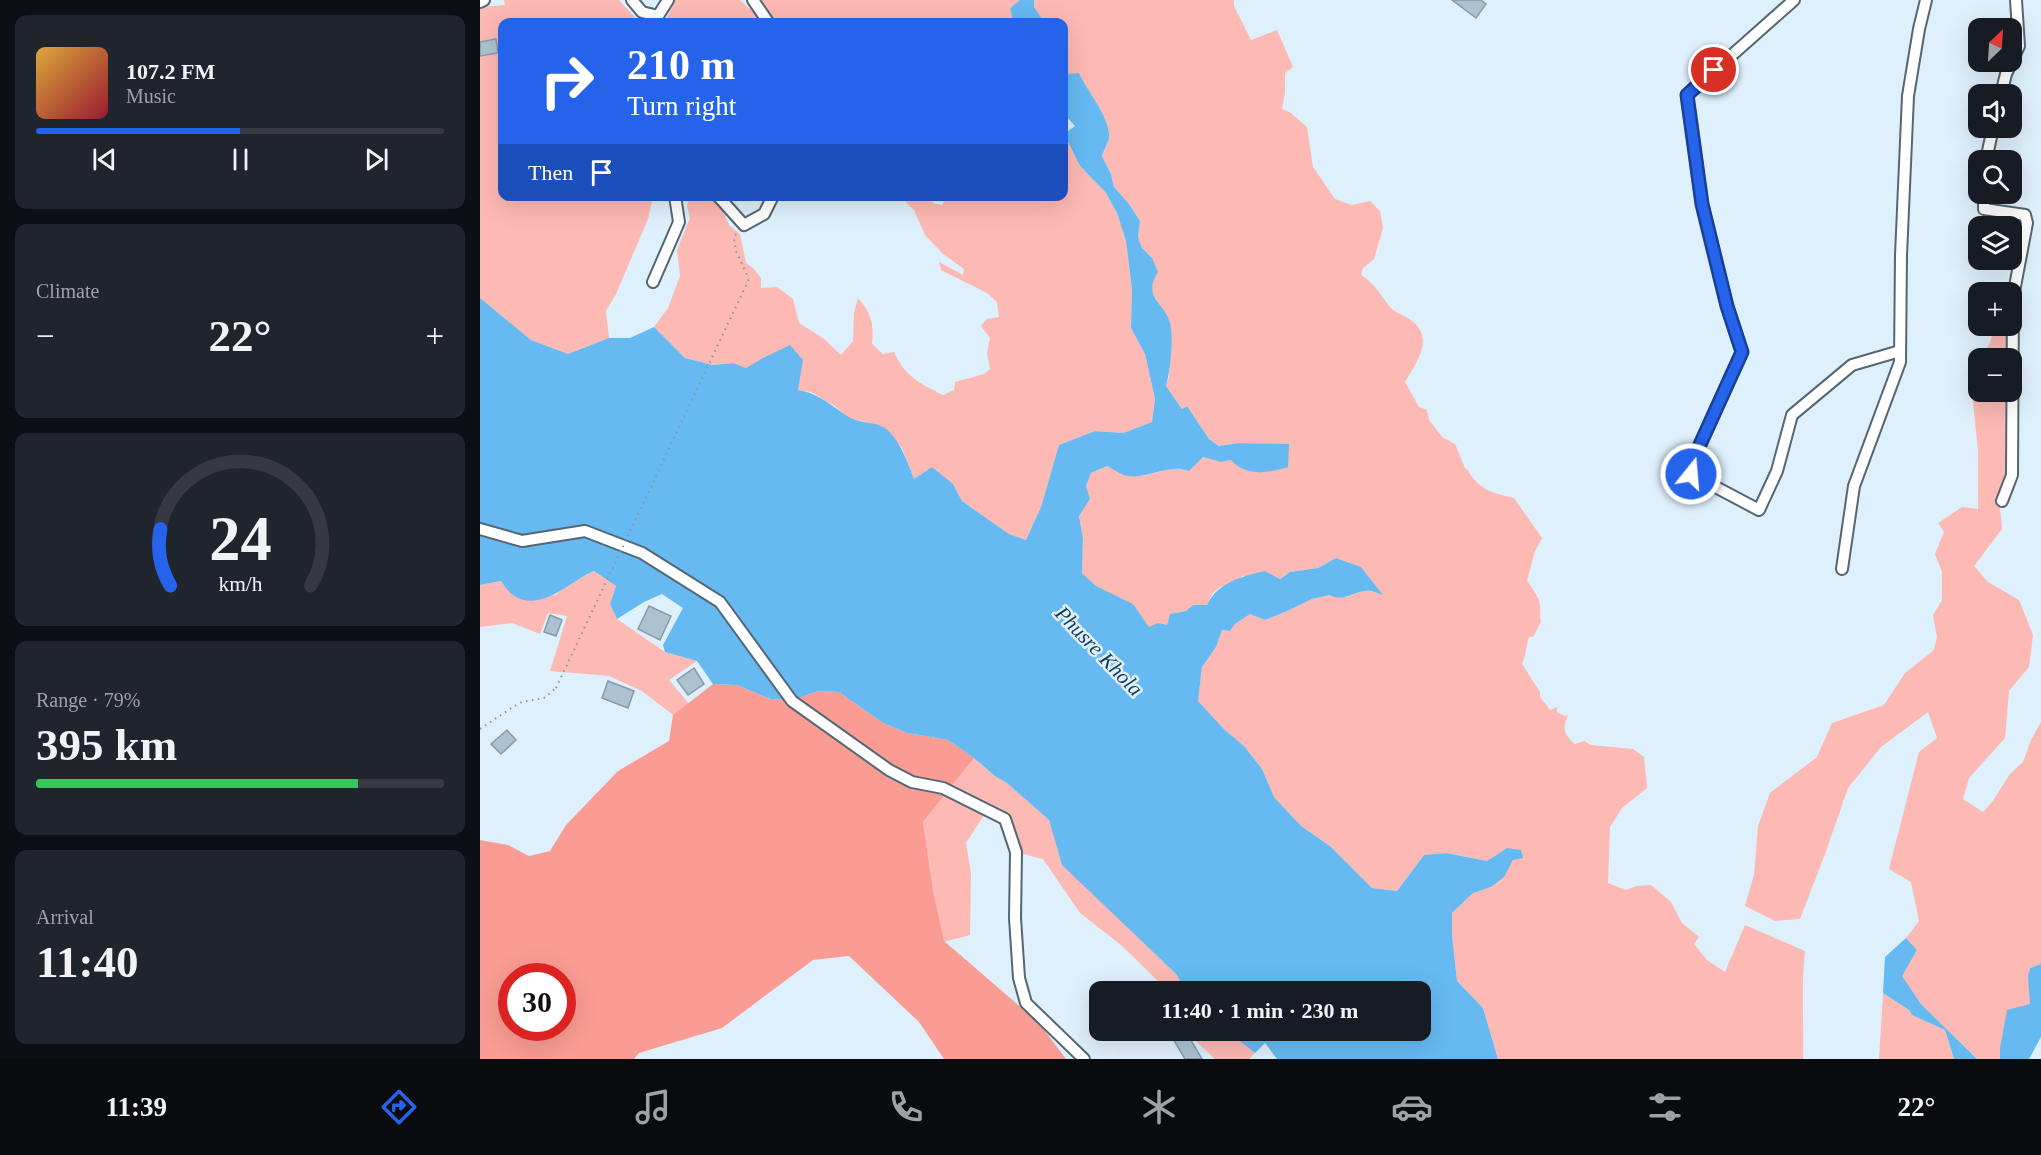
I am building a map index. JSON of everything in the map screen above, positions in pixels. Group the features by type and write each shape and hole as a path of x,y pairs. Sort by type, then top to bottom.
{"street":[{"path":"632,0 642,12 658,16 668,0"},
{"path":"753,0 765,18"},
{"path":"1794,0 1687,95 1702,204 1727,306 1742,352 1698,449 1691,474 1759,510 1777,471 1791,415 1852,365 1900,351"},
{"path":"1842,569 1854,486 1900,362 1901,255 1908,96 1926,0"},
{"path":"2004,84 2019,46 2016,0"},
{"path":"653,282 679,222 676,201"},
{"path":"722,201 744,225 764,214 770,201"},
{"path":"1984,204 1984,209 2025,215 2027,223 2013,297 2012,475 2002,501"},
{"path":"480,529 522,541 585,531 642,553 720,602 792,701 889,770 912,782 943,788 1005,819 1016,852 1015,918 1019,978 1026,1003 1084,1059"}],"path":[{"path":"480,729 513,706 544,698 556,688 749,279 736,251 734,238 744,225"}],"shaded area":[{"path":"504,0 619,0 635,18 498,18 498,201 652,201 648,219 616,294 606,311 609,338 568,354 531,340 480,298 480,7 505,5"},
{"path":"674,0 740,0 757,18 666,18"},
{"path":"760,0 1020,0 1010,8 1012,18 771,18"},
{"path":"1034,0 1234,0 1234,6 1251,40 1277,30 1293,67 1285,73 1282,109 1291,113 1307,127 1313,167 1335,199 1352,205 1370,201 1380,211 1383,228 1374,259 1363,268 1361,275 1392,309 1412,321 1422,335 1421,351 1405,382 1419,407 1427,410 1429,420 1442,437 1455,444 1465,468 1476,482 1493,492 1514,498 1542,538 1535,551 1527,581 1539,602 1541,622 1533,637 1529,637 1522,664 1550,710 1557,707 1557,712 1568,715 1565,731 1568,738 1575,744 1584,741 1591,745 1633,749 1644,757 1647,788 1622,808 1610,827 1608,883 1626,890 1636,886 1651,885 1671,902 1682,923 1699,937 1694,944 1707,960 1725,972 1745,925 1805,951 1803,1059 1498,1059 1483,1008 1457,981 1452,913 1473,893 1491,887 1513,860 1507,848 1487,861 1448,853 1424,855 1397,891 1372,888 1330,846 1301,826 1274,797 1262,769 1244,746 1224,729 1198,701 1202,667 1216,647 1222,630 1230,631 1235,624 1250,614 1265,620 1312,599 1331,595 1346,597 1366,590 1382,594 1361,567 1336,558 1318,568 1290,572 1280,579 1243,576 1220,587 1212,594 1207,605 1193,605 1186,611 1170,614 1167,625 1149,627 1132,604 1096,586 1082,573 1083,538 1079,515 1090,499 1086,486 1091,473 1107,466 1127,476 1144,476 1169,469 1184,469 1203,457 1221,462 1231,460 1288,466 1288,445 1238,443 1220,446 1209,439 1187,406 1182,409 1166,386 1169,377 1170,322 1152,292 1152,258 1142,248 1138,237 1140,221 1114,187 1111,174 1102,156 1109,138 1109,130 1098,105 1079,73 1068,74 1068,18 1041,18 1034,7"},
{"path":"1068,142 1080,166 1106,193 1117,213 1126,241 1132,289 1131,328 1145,354 1155,399 1152,422 1123,433 1095,431 1059,445 1041,507 1026,540 1009,534 962,501 953,484 914,479 902,448 882,426 849,418 835,406 811,392 798,390 763,358 746,369 733,363 713,365 685,358 654,327 668,308 680,276 677,250 690,218 688,201 716,201 729,225 740,234 746,263 761,278 761,288 777,287 793,299 799,323 823,338 841,355 853,341 854,313 858,298 871,319 872,344 883,354 894,352 908,373 943,395 954,390 955,382 984,374 990,369 987,353 990,338 981,326 987,319 999,317 997,302 987,293 941,270 939,262 963,275 964,269 943,254 925,235 914,210 905,201 932,201 942,205 944,201 1068,201"},
{"path":"1992,336 2010,336 2010,348 1987,348"},
{"path":"1973,402 2010,402 2009,473 1999,496 2002,529 1974,566 1988,582 2019,600 2033,635 2029,667 2009,691 2005,738 1969,778 1963,799 1983,812 2010,774 2023,762 2041,722 2041,964 2030,968 2029,1006 2003,1044 2000,1059 1977,1059 1921,1004 1901,975 1917,950 1906,938 1919,921 1911,882 1889,869 1919,752 1937,738 1928,712 1881,747 1848,788 1800,919 1775,921 1745,906 1754,875 1758,826 1770,793 1817,757 1832,723 1884,705 1905,673 1934,650 1937,637 1933,615 1942,600 1942,572 1935,554 1944,532 1938,523 1962,507 1978,509 1978,451"},
{"path":"594,571 616,586 610,604 617,619 665,652 697,661 669,680 689,704 673,715 642,691 609,676 550,671 567,616 548,613 540,634 512,623 480,627 480,585 501,581 513,595 556,595 563,588"},
{"path":"713,684 737,685 770,699 793,700 818,691 839,692 883,723 907,733 948,740 974,758 923,822 933,890 944,941 1039,1023 1066,1059 944,1059 919,1022 849,956 813,960 722,1028 639,1053 634,1059 480,1059 480,840 508,845 529,856 550,851 566,825 618,771 669,741 673,715"},
{"path":"974,758 1049,820 1063,865 1176,974 1180,981 1157,981 1121,945 1080,913 1043,859 1023,854 1018,839 1003,825 1000,814 991,804 966,843 971,874 970,935 944,942 933,890 923,822"},
{"path":"1883,993 1909,1010 1912,1015 1945,1030 1954,1059 1879,1059"},
{"path":"1196,1041 1240,1041 1255,1053 1249,1059 1215,1059"}],"water":[{"path":"1020,0 1034,0 1034,7 1041,18 1012,18 1010,8"},
{"name":"Phusre Khola","path":"1079,73 1098,105 1109,130 1109,138 1102,156 1111,174 1114,187 1140,221 1138,237 1142,248 1152,258 1158,272 1152,288 1153,294 1167,316 1172,337 1166,386 1182,409 1187,406 1209,439 1219,446 1238,443 1289,444 1288,467 1273,471 1251,471 1231,460 1221,462 1203,457 1189,471 1174,469 1128,476 1107,466 1091,473 1086,486 1090,499 1079,516 1083,538 1082,573 1096,586 1133,604 1149,627 1158,623 1167,625 1170,614 1186,611 1193,605 1207,605 1217,591 1248,575 1265,571 1280,579 1290,572 1318,568 1336,558 1361,567 1383,595 1369,590 1339,598 1330,595 1312,599 1265,620 1250,614 1235,624 1230,631 1222,630 1216,647 1202,667 1198,701 1224,729 1244,746 1262,769 1274,797 1301,826 1330,846 1372,888 1397,891 1424,855 1447,853 1487,861 1507,848 1521,850 1523,858 1513,860 1504,877 1491,887 1473,893 1452,913 1457,981 1483,1008 1498,1059 1277,1059 1265,1043 1255,1053 1240,1041 1431,1041 1431,981 1180,981 1176,974 1062,865 1049,820 1007,783 948,740 907,733 883,723 839,692 818,691 793,700 770,699 737,685 713,684 697,661 665,652 663,645 683,608 662,594 617,619 610,604 616,586 594,571 555,594 534,601 523,600 513,595 501,581 480,585 480,298 531,340 568,354 609,338 630,338 654,327 685,358 713,365 733,363 746,368 790,345 803,360 798,390 818,397 851,418 885,428 901,448 914,479 932,467 953,484 962,501 1009,534 1026,540 1041,507 1059,445 1095,431 1123,433 1152,422 1155,399 1145,354 1131,328 1132,289 1126,241 1117,213 1106,193 1080,166 1068,142 1068,131 1075,126 1068,118 1068,74"},
{"path":"1906,938 1917,950 1902,976 1921,1004 1977,1059 1954,1059 1945,1030 1912,1015 1909,1010 1883,993 1885,957"},
{"path":"2041,964 2041,1037 2029,1059 2000,1059 2007,1010 2030,1004 2028,976 2030,968"}],"building":[{"path":"1452,0 1481,0 1486,4 1476,18"},
{"path":"496,39 498,53 480,56 480,42"},
{"path":"649,606 671,616 660,640 638,629"},
{"path":"550,615 562,620 556,636 544,632"},
{"path":"694,668 704,684 688,695 677,680"},
{"path":"608,681 634,691 628,708 602,698"},
{"path":"507,730 516,740 501,754 491,744"},
{"path":"1174,1041 1191,1041 1202,1059 1185,1059"}],"route":[{"path":"1691,474 1698,449 1742,352 1727,306 1702,204 1687,95 1714,70"}]}
